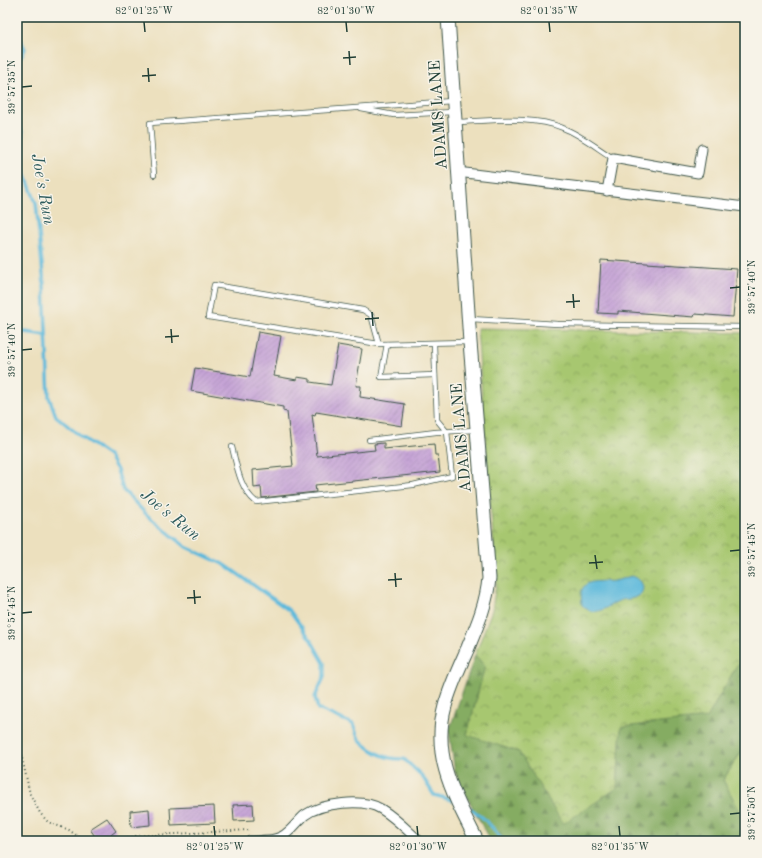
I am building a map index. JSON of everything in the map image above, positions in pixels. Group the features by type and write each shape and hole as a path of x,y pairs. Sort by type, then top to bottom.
{"street":[{"name":"ADAMS LANE","path":"448,17 457,172 489,578 484,608 449,694 441,724 441,757 455,795 478,841"},
{"path":"607,191 613,158 698,173 702,148"},
{"path":"457,172 745,207"},
{"path":"250,841 283,839 304,816 318,808 354,803 380,808 395,818 419,841"}],"lane":[{"path":"355,108 394,115 454,111"},
{"path":"154,176 150,123 355,108 454,111 544,122 572,132 613,158"},
{"path":"379,344 371,315 363,310 214,285 208,317 379,344 434,344 470,342"},
{"path":"468,319 558,324 745,327"},
{"path":"387,344 381,377 435,374"},
{"path":"232,447 243,487 248,496 256,502 414,486 452,476 447,432 436,420 434,344"},
{"path":"369,440 477,430"}],"path":[{"path":"17,735 30,794 40,812 48,822 69,830 84,841"},
{"path":"120,841 136,836 252,830"}],"green space":[{"path":"477,328 745,333 745,665 737,665 707,718 621,727 617,788 563,824 519,752 467,735 485,666 475,655 492,610 497,578"},
{"path":"475,655 485,666 467,734 519,752 563,823 617,788 621,727 707,718 737,665 745,665 745,746 723,780 745,821 745,841 490,841 455,773 449,731"},
{"path":"745,746 745,821 723,780"}],"water":[{"path":"632,576 642,583 643,589 640,595 631,599 621,600 597,611 587,609 582,605 581,592 586,584 590,582 614,581"}],"building":[{"path":"601,260 737,269 733,317 695,314 694,317 618,311 618,314 598,313"},
{"path":"258,332 281,336 274,376 297,380 297,377 310,379 310,382 331,385 338,345 362,349 356,386 361,386 360,397 405,404 402,426 316,412 315,415 312,414 317,456 375,450 374,444 384,443 384,449 434,444 435,455 438,455 440,472 315,485 316,492 262,498 261,487 254,488 253,470 293,466 287,412 283,411 283,407 191,391 195,368 250,377"},
{"path":"253,804 254,820 234,821 233,805"},
{"path":"214,806 215,823 171,825 170,808"},
{"path":"149,809 150,825 131,827 130,811"},
{"path":"107,818 116,831 103,841 98,841 90,829"}],"waterway":[{"name":"Joe's Run","path":"17,33 25,49 21,57 17,58"},
{"name":"Joe's Run","path":"17,120 22,133 23,168 36,203 44,285 49,397 56,416 80,436 109,456 117,470 123,490 148,516 186,547 225,565 290,611 311,640 324,663 324,677 315,697 318,709 353,724 358,738 366,745 381,755 404,759 422,776 434,795 452,800"},
{"path":"17,334 25,332 46,335"},
{"name":"Joe's Run","path":"463,805 486,820 503,841"}]}
